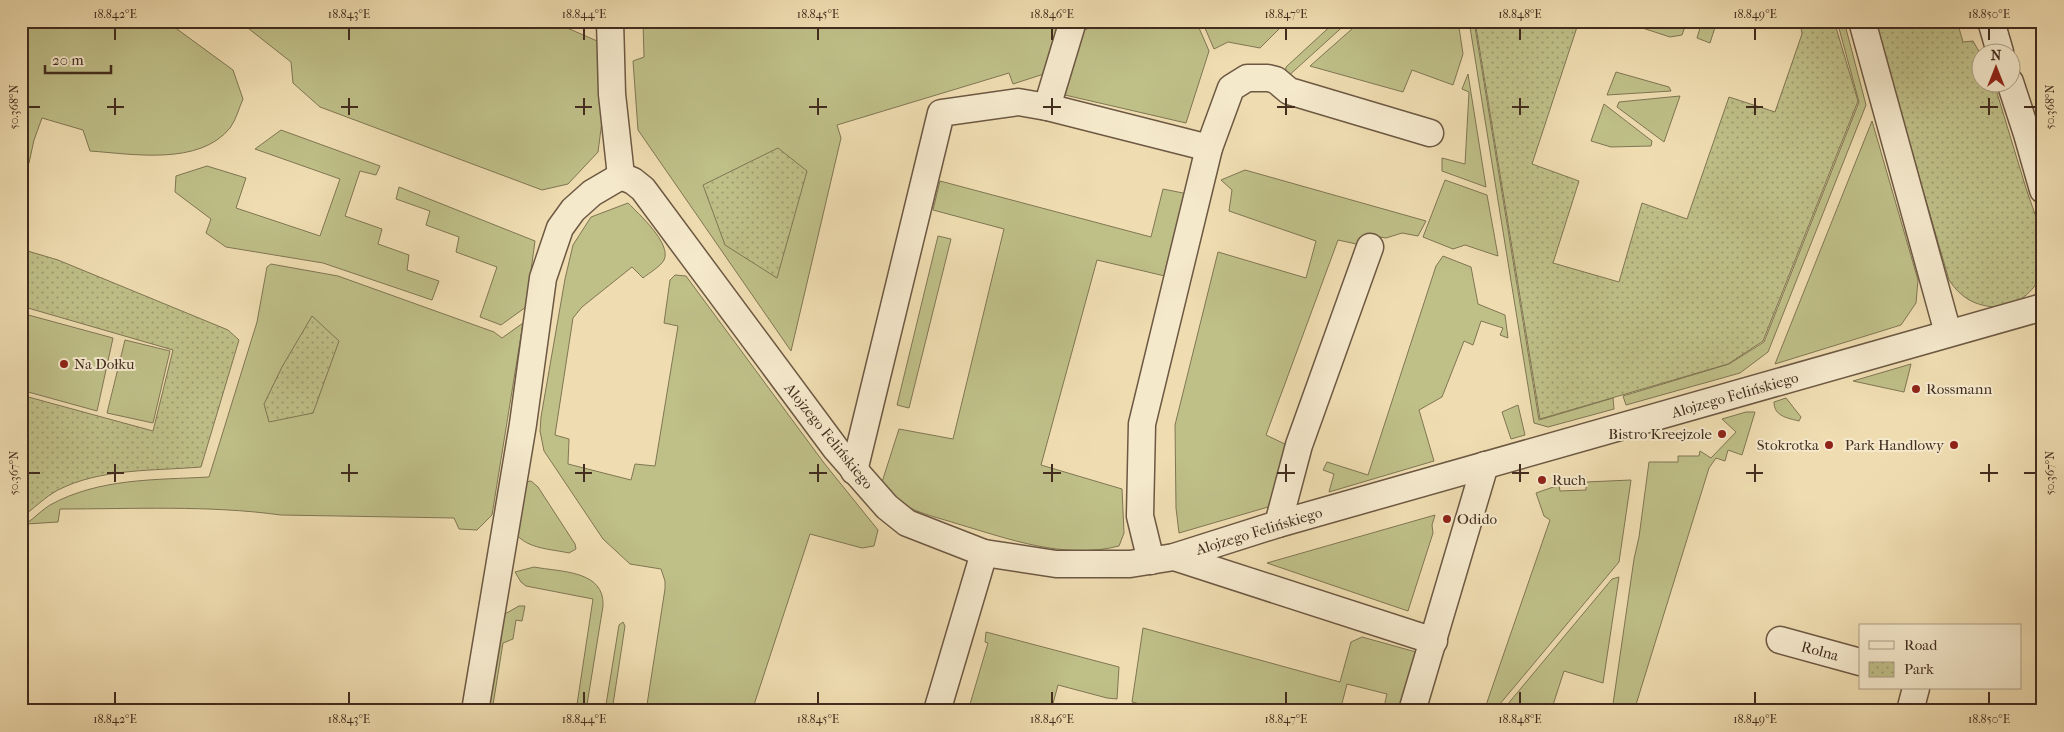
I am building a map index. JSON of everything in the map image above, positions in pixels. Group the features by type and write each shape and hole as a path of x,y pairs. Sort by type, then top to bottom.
{"street":[{"path":"475,711 523,424 543,278 560,228 573,210 592,193 621,176 612,94 610,21"},
{"path":"1047,107 1073,21"},
{"path":"1862,21 1948,333"},
{"path":"1991,21 1997,42"},
{"path":"1430,133 1289,90 1276,80 1247,78 1231,88 1209,148 1142,424 1140,516 1163,559 1434,640"},
{"path":"2015,92 2035,133 2043,190"},
{"path":"854,471 941,113 1018,102 1047,107 1209,148"},
{"name":"Alojzego Felińskiego","path":"621,176 633,181 643,189 836,449 887,507 907,523 984,553 1056,564 1130,564 1163,559 1278,524 2043,307"},
{"path":"1278,524 1299,445 1370,246"},
{"path":"1412,711 1485,466"},
{"path":"937,711 984,553"},
{"name":"Rolna","path":"1780,640 1859,662"},
{"path":"1910,711 1915,690"}],"green space":[{"path":"21,21 166,21 233,70 243,99 236,118 230,128 217,140 201,148 183,153 145,155 90,151 83,130 42,118 34,140 29,163 21,173"},
{"path":"239,21 551,21 604,44 605,98 598,152 568,184 542,190 320,107 293,83 291,62"},
{"path":"643,21 1059,21 1047,73 1013,84 1009,73 837,125 841,138 791,351 638,130 633,61 644,57"},
{"path":"1110,21 1196,21 1209,51 1186,123 1065,95 1081,31"},
{"path":"1202,21 1287,21 1260,48 1228,42 1214,49"},
{"path":"1336,21 1349,21 1285,79 1286,67"},
{"path":"1361,21 1458,21 1463,54 1453,85 1412,70 1403,92 1310,66"},
{"path":"1469,21 1474,21 1539,420 1613,398 1614,409 1548,427 1534,423"},
{"path":"1475,21 1579,21 1532,164 1579,181 1553,263 1619,282 1642,203 1687,219 1729,97 1775,112 1802,34 1801,28 1804,21 1834,21 1858,101 1763,341 1728,364 1540,419"},
{"path":"1621,21 1687,21 1682,35 1670,37"},
{"path":"1702,21 1717,21 1710,43 1697,38"},
{"path":"1837,21 1844,21 1866,105 1768,352 1740,373 1626,405 1623,396 1729,364 1764,342 1859,102"},
{"path":"1874,21 1957,21 1963,42 1973,41 1974,42 1972,42 1972,92 1997,92 2039,226 2044,259 2043,270 2037,283 2020,300 2013,304 1999,307 1983,305 1964,296 1949,280"},
{"path":"1616,72 1669,87 1671,91 1607,95"},
{"path":"1468,74 1486,187 1442,171 1442,158 1465,164 1469,92 1462,89"},
{"path":"1680,96 1664,142 1617,107 1619,102"},
{"path":"1604,104 1652,141 1651,146 1611,147 1591,141"},
{"path":"1872,121 1918,280 1916,303 1901,325 1775,364"},
{"path":"281,130 380,166 376,175 360,171 345,216 382,229 378,244 409,255 407,270 439,281 432,300 323,263 226,247 206,233 211,219 175,192 176,176 207,166 246,178 236,208 320,236 340,179 255,149"},
{"path":"778,148 807,171 777,278 725,245 703,185"},
{"path":"1245,170 1426,221 1418,236 1402,233 1386,238 1374,236 1370,247 1338,240 1266,435 1289,446 1268,507 1179,533 1176,508 1175,425 1218,252 1306,278 1316,241 1229,211 1232,190 1221,180"},
{"path":"1445,180 1487,195 1498,256 1465,245 1453,249 1423,237"},
{"path":"940,181 1151,237 1163,189 1193,195 1169,277 1097,260 1041,465 1122,489 1124,533 1119,546 1099,550 1078,551 1037,546 1017,541 937,518 909,507 900,502 882,482 899,429 953,439 1004,229 933,210"},
{"path":"399,187 535,241 526,307 501,325 480,317 497,267 456,252 459,237 426,225 430,211 396,199"},
{"path":"628,203 659,238 665,253 664,260 643,278 632,267 582,307 573,318 555,435 569,439 568,464 631,480 635,464 655,466 678,326 664,323 670,280 675,275 686,276 824,463 878,530 874,546 862,548 810,534 752,711 646,711 665,589 665,581 661,569 630,564 603,539 544,451 540,431 541,417 565,279 573,245 591,217"},
{"path":"938,236 951,239 909,408 897,405"},
{"path":"21,249 58,260 228,330 239,340 201,467 128,472 92,478 58,490 21,518 21,395 153,431 173,350 21,306"},
{"path":"1443,256 1471,267 1478,304 1505,315 1508,338 1500,335 1503,328 1481,321 1473,345 1464,341 1442,397 1419,410 1434,461 1329,492 1334,474 1323,470 1327,462 1368,475 1436,266"},
{"path":"271,264 338,276 494,332 502,338 523,323 492,515 477,530 459,529 454,518 281,515 226,510 170,508 60,509 58,522 26,524 50,505 88,490 128,482 209,477 257,322 267,267"},
{"name":"Na Dołku","path":"21,313 113,338 97,411 21,390"},
{"path":"312,316 339,341 313,413 269,422 264,404 282,367"},
{"path":"125,340 170,351 153,423 107,413"},
{"path":"1911,364 1904,392 1853,381"},
{"path":"1786,398 1801,417 1799,421 1782,416 1776,410 1774,402"},
{"path":"1518,405 1525,435 1511,439 1502,412"},
{"path":"1746,412 1755,412 1742,455 1728,450 1725,461 1716,458 1709,468 1634,711 1612,711 1649,462 1678,462 1678,456 1699,456 1700,451 1711,458 1736,432 1722,419"},
{"path":"1631,480 1619,562 1494,711 1484,711 1550,520 1544,516 1536,493 1559,485 1560,491 1586,490 1586,482"},
{"path":"531,481 538,487 575,544 576,549 569,553 540,548 527,543 516,534 525,482"},
{"path":"1435,515 1432,525 1433,533 1408,611 1267,563"},
{"path":"534,567 579,575 597,585 602,594 603,606 586,711 576,711 593,599 526,586 515,572"},
{"path":"1619,577 1603,683 1564,671 1551,711 1502,711 1612,579"},
{"path":"519,606 525,606 522,621 516,620 513,639 503,643 492,711 485,711 503,615"},
{"path":"623,622 625,626 612,711 605,711 619,625"},
{"path":"1143,628 1340,682 1351,642 1362,637 1416,652 1398,711 1383,711 1387,694 1347,684 1340,711 1168,711 1132,702"},
{"path":"986,632 1119,667 1117,699 1058,685 1051,711 968,711 988,643 985,642"}],"place":[{"name":"Na Dołku","path":"64,364"},
{"name":"Rossmann","path":"1916,389"},
{"name":"Bistro Kreejzole","path":"1722,434"},
{"name":"Stokrotka","path":"1829,445"},
{"name":"Park Handlowy","path":"1954,445"},
{"name":"Ruch","path":"1542,480"},
{"name":"Odido","path":"1447,519"}]}
